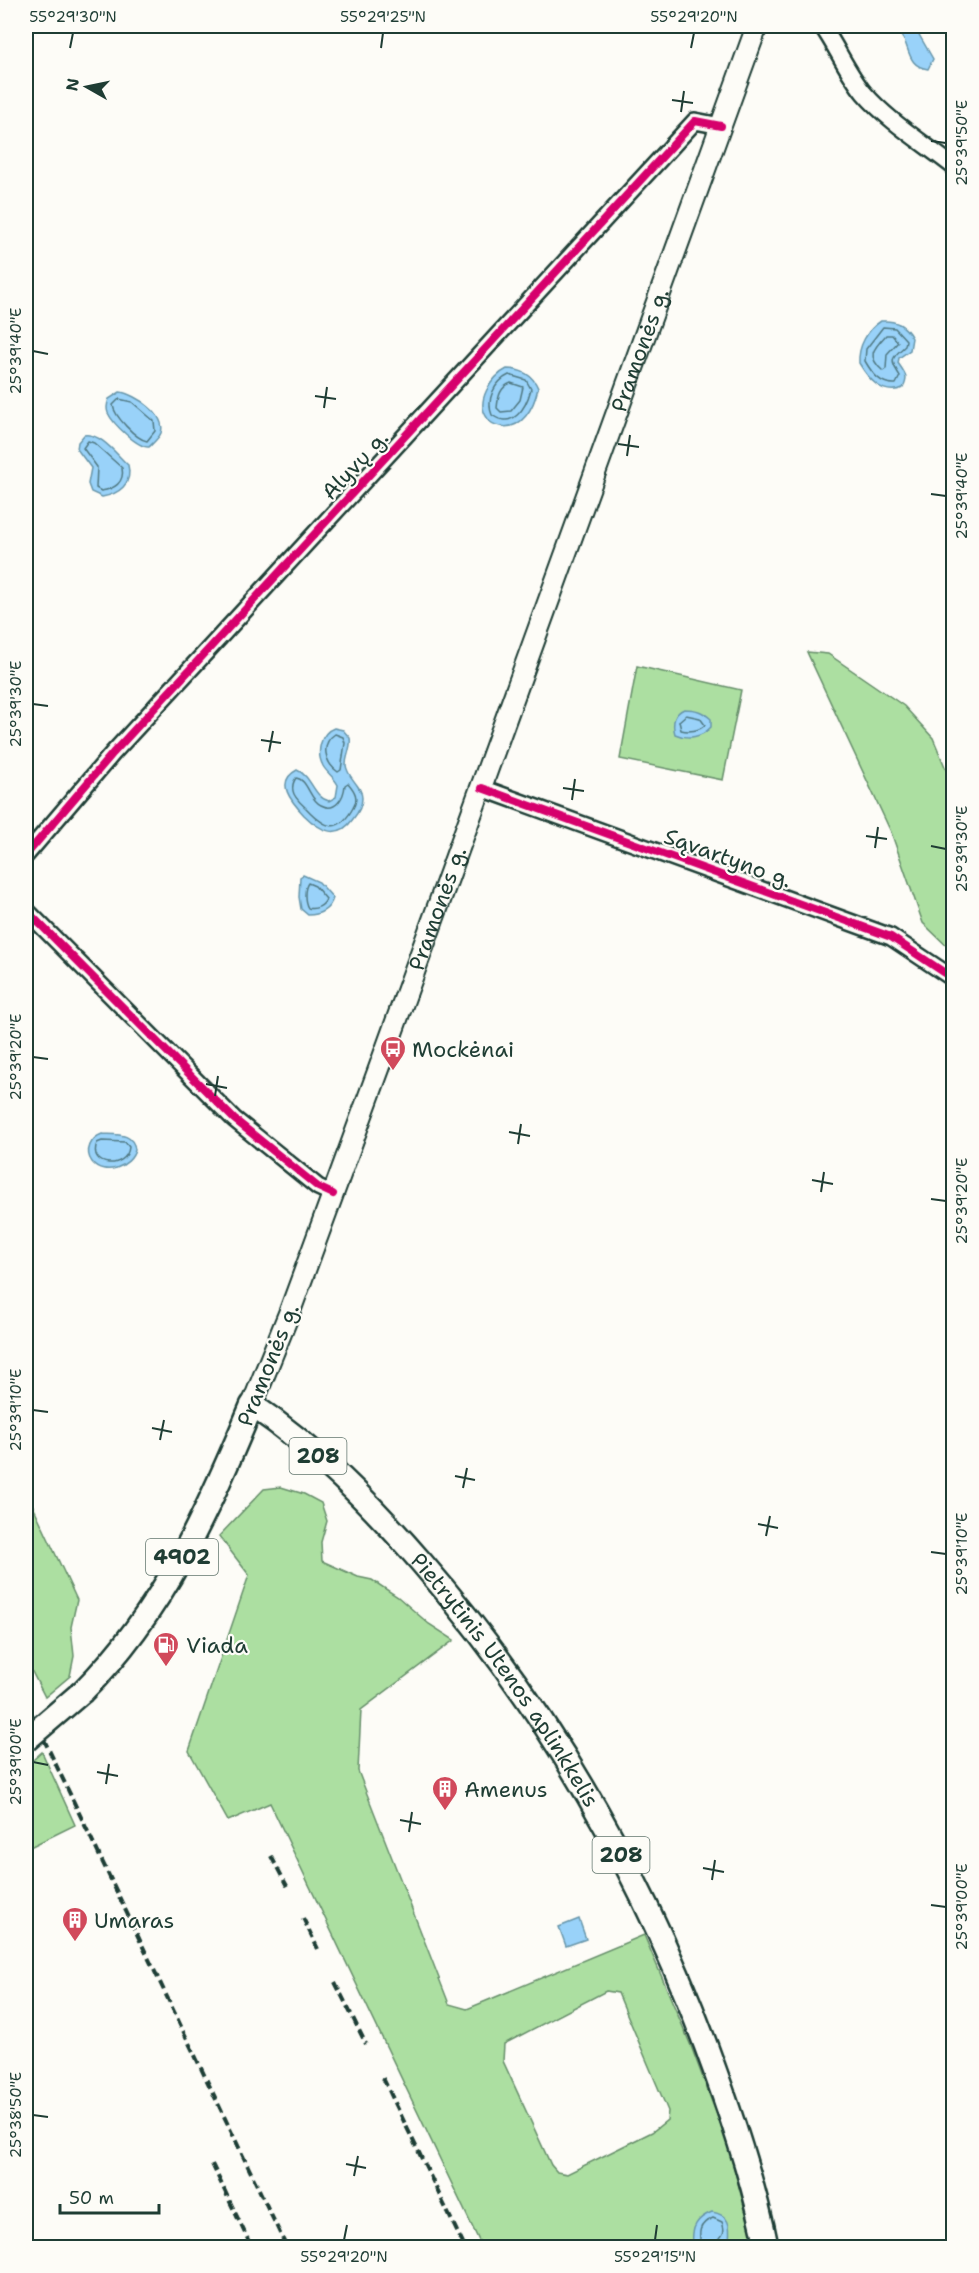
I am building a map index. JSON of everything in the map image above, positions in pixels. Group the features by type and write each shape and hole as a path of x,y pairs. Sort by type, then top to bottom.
{"highway":[{"name":"Pramonės g.","path":"26,1740 105,1670 135,1632 164,1589 209,1505 252,1405"},
{"name":"Pietrytinis Utenos aplinkkelis","path":"252,1405 302,1441 404,1542 485,1639 557,1741 637,1884 674,1966 728,2108 750,2178 767,2247"}],"main road":[{"name":"Pramonės g.","path":"252,1405 290,1311 482,788 757,26"}],"street":[{"path":"822,26 864,93 888,116 954,168"},
{"name":"Alyvų g.","path":"26,855 113,753 695,121 721,126"},
{"name":"Sąvartyno g.","path":"482,788 891,937 954,979"},
{"path":"26,910 234,1119 318,1187 333,1194"}],"green space":[{"path":"807,652 828,654 904,706 933,738 953,786 953,952 923,923 891,832"},
{"path":"637,666 741,690 723,780 620,759"},
{"path":"281,1487 304,1494 321,1503 327,1521 321,1542 322,1561 358,1577 372,1580 398,1597 429,1624 454,1640 361,1710 358,1771 449,2004 467,2009 644,1935 691,2046 727,2142 755,2247 482,2247 270,1803 228,1821 189,1751 249,1575 219,1536 264,1489","holes":["606,1991 618,1993 668,2111 667,2120 652,2132 567,2174 557,2172 551,2165 503,2061 504,2044"]},
{"path":"26,1494 77,1600 71,1627 74,1656 70,1676 45,1697 26,1660"},
{"path":"42,1752 75,1825 26,1849 26,1766"}],"water":[{"path":"893,26 914,26 933,59 928,69 915,63 904,40"},
{"path":"881,321 900,324 912,338 910,350 899,358 898,363 905,375 906,381 903,388 889,390 876,385 859,363 864,339"},
{"path":"507,369 526,374 538,388 526,416 515,425 508,427 490,422 483,405 491,383"},
{"path":"120,392 141,401 159,419 162,426 161,433 149,447 139,444 126,434 108,413 109,399"},
{"path":"84,435 96,437 102,441 128,465 128,478 119,491 102,497 91,492 88,484 91,468 77,449 78,442"},
{"path":"684,709 705,714 711,719 711,727 694,737 675,734 674,719"},
{"path":"334,728 343,730 350,738 347,770 360,789 362,798 359,809 347,826 341,830 329,831 316,825 299,810 290,798 286,786 290,775 297,770 306,777 324,799 329,801 336,797 338,785 323,766 320,755 325,734"},
{"path":"303,875 319,882 333,898 330,905 320,913 308,915 301,909 300,877"},
{"path":"102,1134 128,1137 131,1140 135,1150 128,1161 110,1169 103,1169 92,1162 89,1154 90,1145"},
{"path":"579,1919 586,1939 566,1946 559,1927"},
{"path":"712,2212 718,2213 728,2222 729,2240 711,2248 702,2248 693,2244 694,2228 702,2217"}],"railway":[{"path":"26,1702 287,2248"},
{"path":"271,1856 287,1886"},
{"path":"303,1918 318,1949"},
{"path":"335,1982 366,2044"},
{"path":"383,2078 465,2248"},
{"path":"212,2164 252,2248"}],"cycle path":[{"path":"26,855 113,753 695,121 721,126"},
{"path":"482,788 891,937 954,979"},
{"path":"26,910 234,1119 318,1187 333,1194"}],"place":[{"name":"Mockėnai","path":"393,1072"},
{"name":"Viada","path":"166,1668"},
{"name":"Amenus","path":"445,1812"},
{"name":"Umaras","path":"75,1943"}]}
